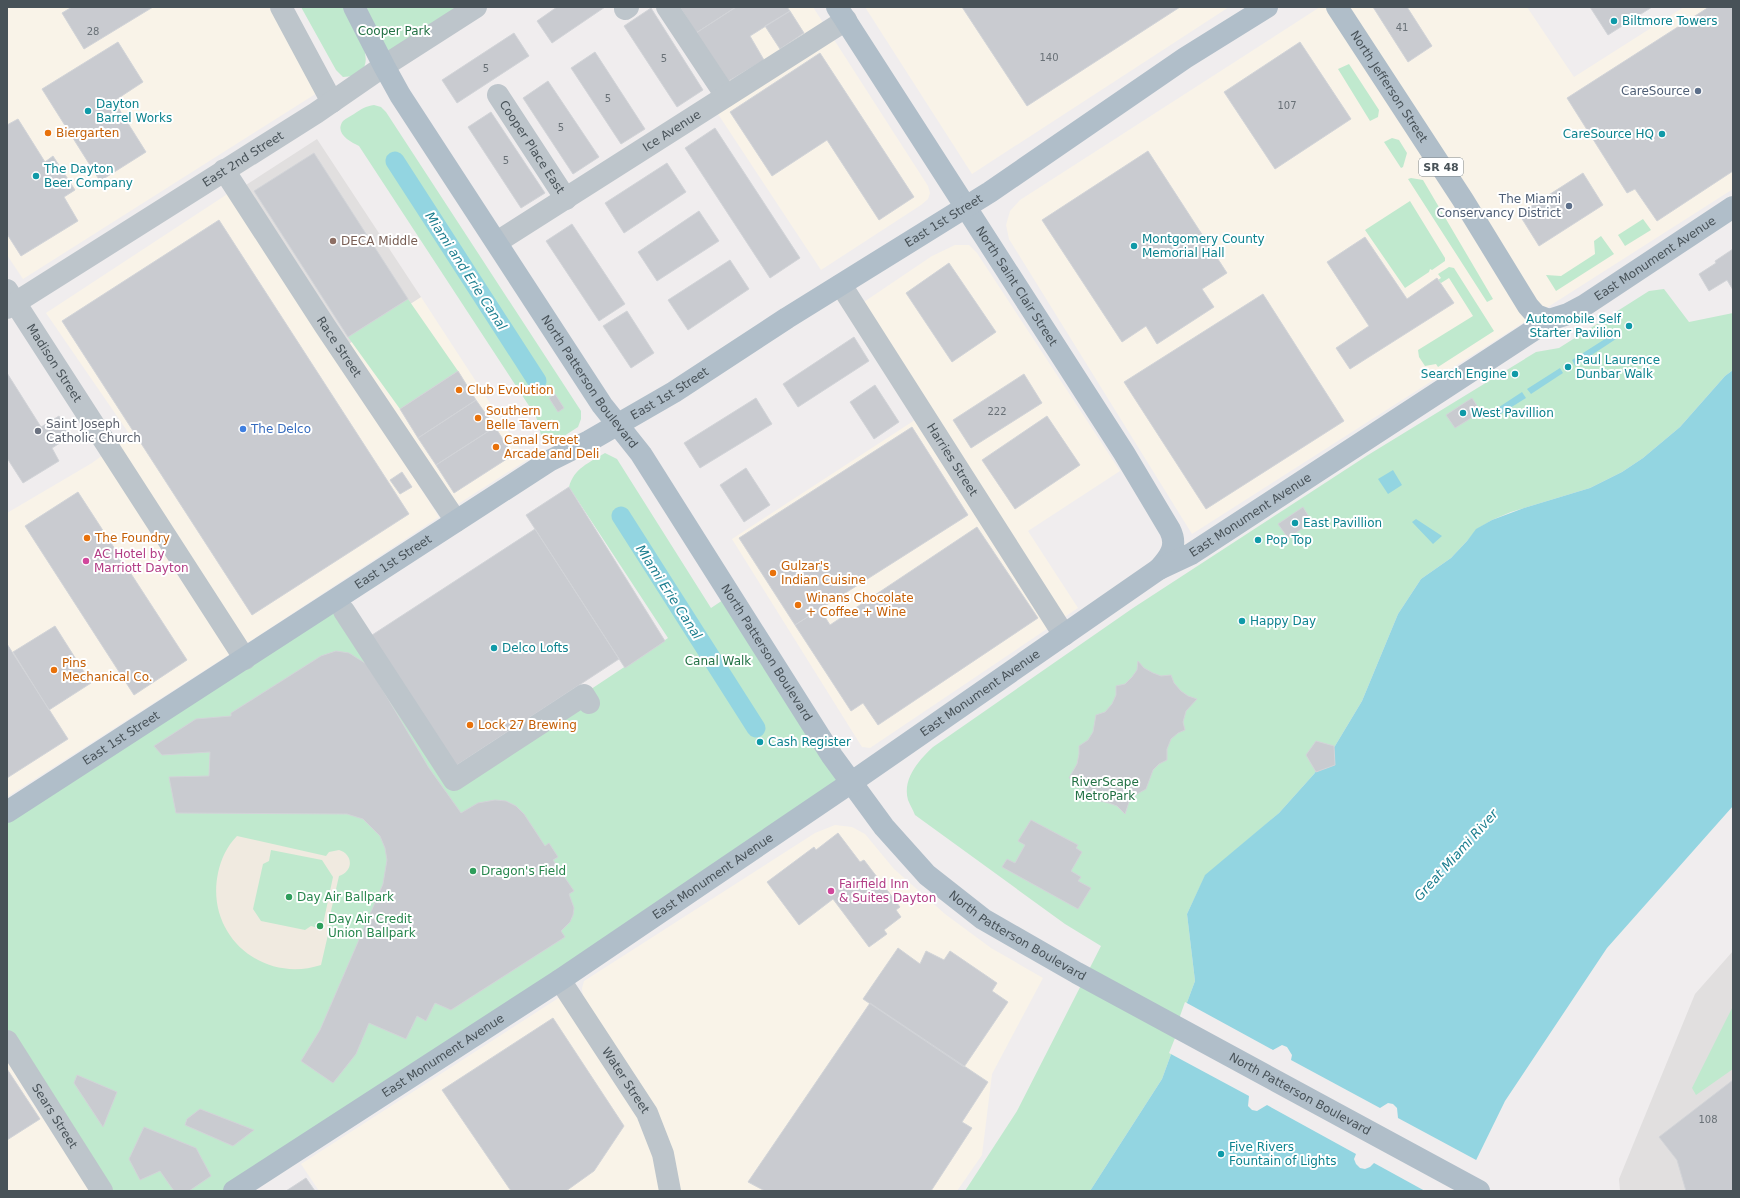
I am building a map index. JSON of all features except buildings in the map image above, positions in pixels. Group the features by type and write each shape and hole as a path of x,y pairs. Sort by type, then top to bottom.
{"main road":[{"name":"North Patterson Boulevard","path":"354,7 400,96 616,424 641,454 828,749 884,827 927,875 983,919 1077,973 1479,1191"},
{"name":"East 1st Street","path":"7,812 549,461 589,441 616,424 674,392 840,285 967,207 1185,58 1266,7"},
{"name":"North Jefferson Street","path":"1337,7 1463,200 1528,306 1536,315 1549,320"},
{"name":"North Saint Clair Street","path":"842,14 1120,446 1170,530 1174,540 1171,556 1159,569"},
{"name":"East Monument Avenue","path":"234,1191 560,980 852,782 1159,569 1191,554 1549,320 1568,314 1581,307 1733,207"}],"street":[{"path":"282,7 332,102"},
{"name":"East 2nd Street","path":"10,301 332,102 384,66 476,7"},
{"path":"667,7 726,96"},
{"name":"Ice Avenue","path":"497,242 726,96 842,14"},
{"name":"Cooper Place East","path":"498,95 566,198"},
{"name":"Race Street","path":"224,170 325,326 456,522"},
{"name":"Harries Street","path":"840,285 1064,635"},
{"name":"Madison Street","path":"10,301 245,659"},
{"path":"344,611 454,780 584,695 589,703"},
{"name":"Water Street","path":"560,980 647,1113 663,1154 670,1191"},
{"name":"Sears Street","path":"7,1040 102,1191"}],"shaded area":[{"path":"7,7 272,7 317,93 23,279 7,255"},
{"path":"738,7 813,7 928,186 930,193 928,199 921,205 821,270 718,114"},
{"path":"865,7 1229,7 972,174"},
{"path":"1320,7 1527,7 1574,77 1684,7 1733,7 1733,189 1192,534 1009,239 1006,225 1010,211 1020,200"},
{"name":"DECA Middle","path":"317,139 421,297 347,345 246,185"},
{"path":"232,191 439,517 258,636 7,797 7,513 92,463 130,435 46,313"},
{"path":"955,245 969,245 977,253 1120,471 1028,531 1078,608 870,748 862,747 732,539 918,418 849,312 932,256"},
{"path":"421,297 527,460 455,506 347,345"},
{"path":"835,825 852,827 865,834 894,869 945,914 991,948 1043,978 992,1074 982,1155 957,1191 679,1191 583,996 582,988 584,981 815,833"},
{"path":"1733,951 1733,1191 1620,1191 1619,1179 1695,994"},
{"path":"560,997 636,1113 654,1153 661,1191 319,1191 301,1164"},
{"path":"7,1058 28,1096 91,1191 7,1191"}],"green space":[{"path":"301,7 344,7 360,37 364,49 366,59 364,68 356,74 343,77 336,70"},
{"name":"Cooper Park","path":"354,7 476,7 384,66"},
{"path":"1349,64 1379,110 1378,117 1370,121 1338,69"},
{"path":"374,105 381,107 386,112 581,411 581,419 578,427 555,442 545,443 535,415 359,146 351,142 342,133 340,129 344,120 368,106"},
{"path":"1392,138 1399,140 1407,153 1403,167 1401,168 1384,142"},
{"path":"1408,179 1423,180 1493,299 1487,302"},
{"path":"1410,201 1445,258 1445,261 1432,270 1430,269 1429,272 1405,288 1365,230"},
{"path":"1643,219 1651,230 1625,246 1618,235"},
{"path":"1601,236 1614,254 1556,291 1546,275 1561,276 1595,254 1594,241"},
{"path":"1449,267 1454,268 1494,331 1438,367 1436,364 1425,366 1419,357 1418,350 1473,316 1449,278 1441,283 1438,280 1441,278 1438,274"},
{"name":"RiverScape MetroPark","path":"1664,289 1689,322 1733,313 1733,370 1725,376 1680,427 1643,458 1622,472 1590,488 1511,512 1492,520 1477,529 1451,558 1421,579 1398,614 1362,701 1335,746 1314,774 1279,813 1205,876 1187,914 1195,981 1182,1016 1177,1038 1162,1079 1090,1191 965,1191 1017,1111 1101,946 1065,924 915,815 908,800 907,785 917,764 933,747 1133,608 1368,455 1536,352 1559,348 1649,291"},
{"path":"408,299 458,371 400,409 348,337"},
{"name":"Day Air Credit Union Ballpark","path":"605,453 617,459 711,608 729,596 852,782 232,1191 102,1191 7,1041 7,812 335,603 454,780 668,638 569,487 571,480 578,471"},
{"path":"1733,1006 1733,1069 1696,1095 1692,1088"}],"sand":[{"path":"237,836 326,856 329,852 339,850 347,855 350,863 344,874 339,876 328,924 330,926 321,965 299,969 278,967 259,961 242,949 229,934 220,916 216,896 218,873 221,863 227,848","holes":["271,850 322,860 333,877 322,929 311,926 305,930 261,921 253,909 263,864 269,861"]}],"water":[{"path":"1616,332 1619,337 1575,366 1572,360"},
{"path":"1560,368 1563,373 1531,394 1527,389"},
{"name":"Great Miami River","path":"1733,370 1733,806 1607,948 1505,1101 1461,1191 1090,1191 1162,1079 1177,1038 1182,1016 1195,981 1187,914 1205,875 1279,813 1314,774 1335,746 1362,701 1398,614 1421,579 1451,558 1476,529 1492,520 1524,508 1590,488 1622,472 1643,458 1680,427 1725,376"},
{"path":"1522,392 1526,398 1494,418 1490,413"},
{"path":"1393,470 1402,485 1388,494 1378,479"},
{"path":"1416,519 1442,536 1433,544 1412,522"}],"pier":[{"path":"1185,1002 1273,1050 1282,1045 1287,1047 1292,1055 1291,1060 1380,1108 1388,1103 1393,1104 1397,1108 1398,1118 1478,1161 1463,1191 1425,1191 1374,1163 1365,1169 1360,1168 1354,1159 1356,1154 1267,1105 1257,1111 1252,1110 1248,1106 1249,1096 1169,1053 1175,1038"}],"waterway":[{"name":"Miami and Erie Canal","path":"395,161 537,381"},
{"name":"MIami Erie Canal","path":"621,516 756,728"}],"place":[{"name":"Biltmore Towers","path":"1614,21"},
{"name":"CareSource","path":"1698,91"},
{"name":"Dayton Barrel Works","path":"88,111"},
{"name":"Biergarten","path":"48,133"},
{"name":"CareSource HQ","path":"1662,134"},
{"name":"The Dayton Beer Company","path":"36,176"},
{"name":"The Miami Conservancy District","path":"1569,206"},
{"name":"DECA Middle","path":"333,241"},
{"name":"Montgomery County Memorial Hall","path":"1134,246"},
{"name":"Automobile Self Starter Pavilion","path":"1629,326"},
{"name":"Paul Laurence Dunbar Walk","path":"1568,367"},
{"name":"Search Engine","path":"1515,374"},
{"name":"Club Evolution","path":"459,390"},
{"name":"West Pavillion","path":"1463,413"},
{"name":"Southern Belle Tavern","path":"478,418"},
{"name":"The Delco","path":"243,429"},
{"name":"Saint Joseph Catholic Church","path":"38,431"},
{"name":"Canal Street Arcade and Deli","path":"496,447"},
{"name":"East Pavillion","path":"1295,523"},
{"name":"The Foundry","path":"87,538"},
{"name":"Pop Top","path":"1258,540"},
{"name":"AC Hotel by Marriott Dayton","path":"86,561"},
{"name":"Gulzar's Indian Cuisine","path":"773,573"},
{"name":"Winans Chocolate + Coffee + Wine","path":"798,605"},
{"name":"Happy Day","path":"1242,621"},
{"name":"Delco Lofts","path":"494,648"},
{"name":"Pins Mechanical Co.","path":"54,670"},
{"name":"Lock 27 Brewing","path":"470,725"},
{"name":"Cash Register","path":"760,742"},
{"name":"Dragon's Field","path":"473,871"},
{"name":"Fairfield Inn & Suites Dayton","path":"831,891"},
{"name":"Day Air Ballpark","path":"289,897"},
{"name":"Day Air Credit Union Ballpark","path":"320,926"},
{"name":"Five Rivers Fountain of Lights","path":"1221,1154"}],"park label":[{"name":"Canal Walk","path":"718,661"}]}
